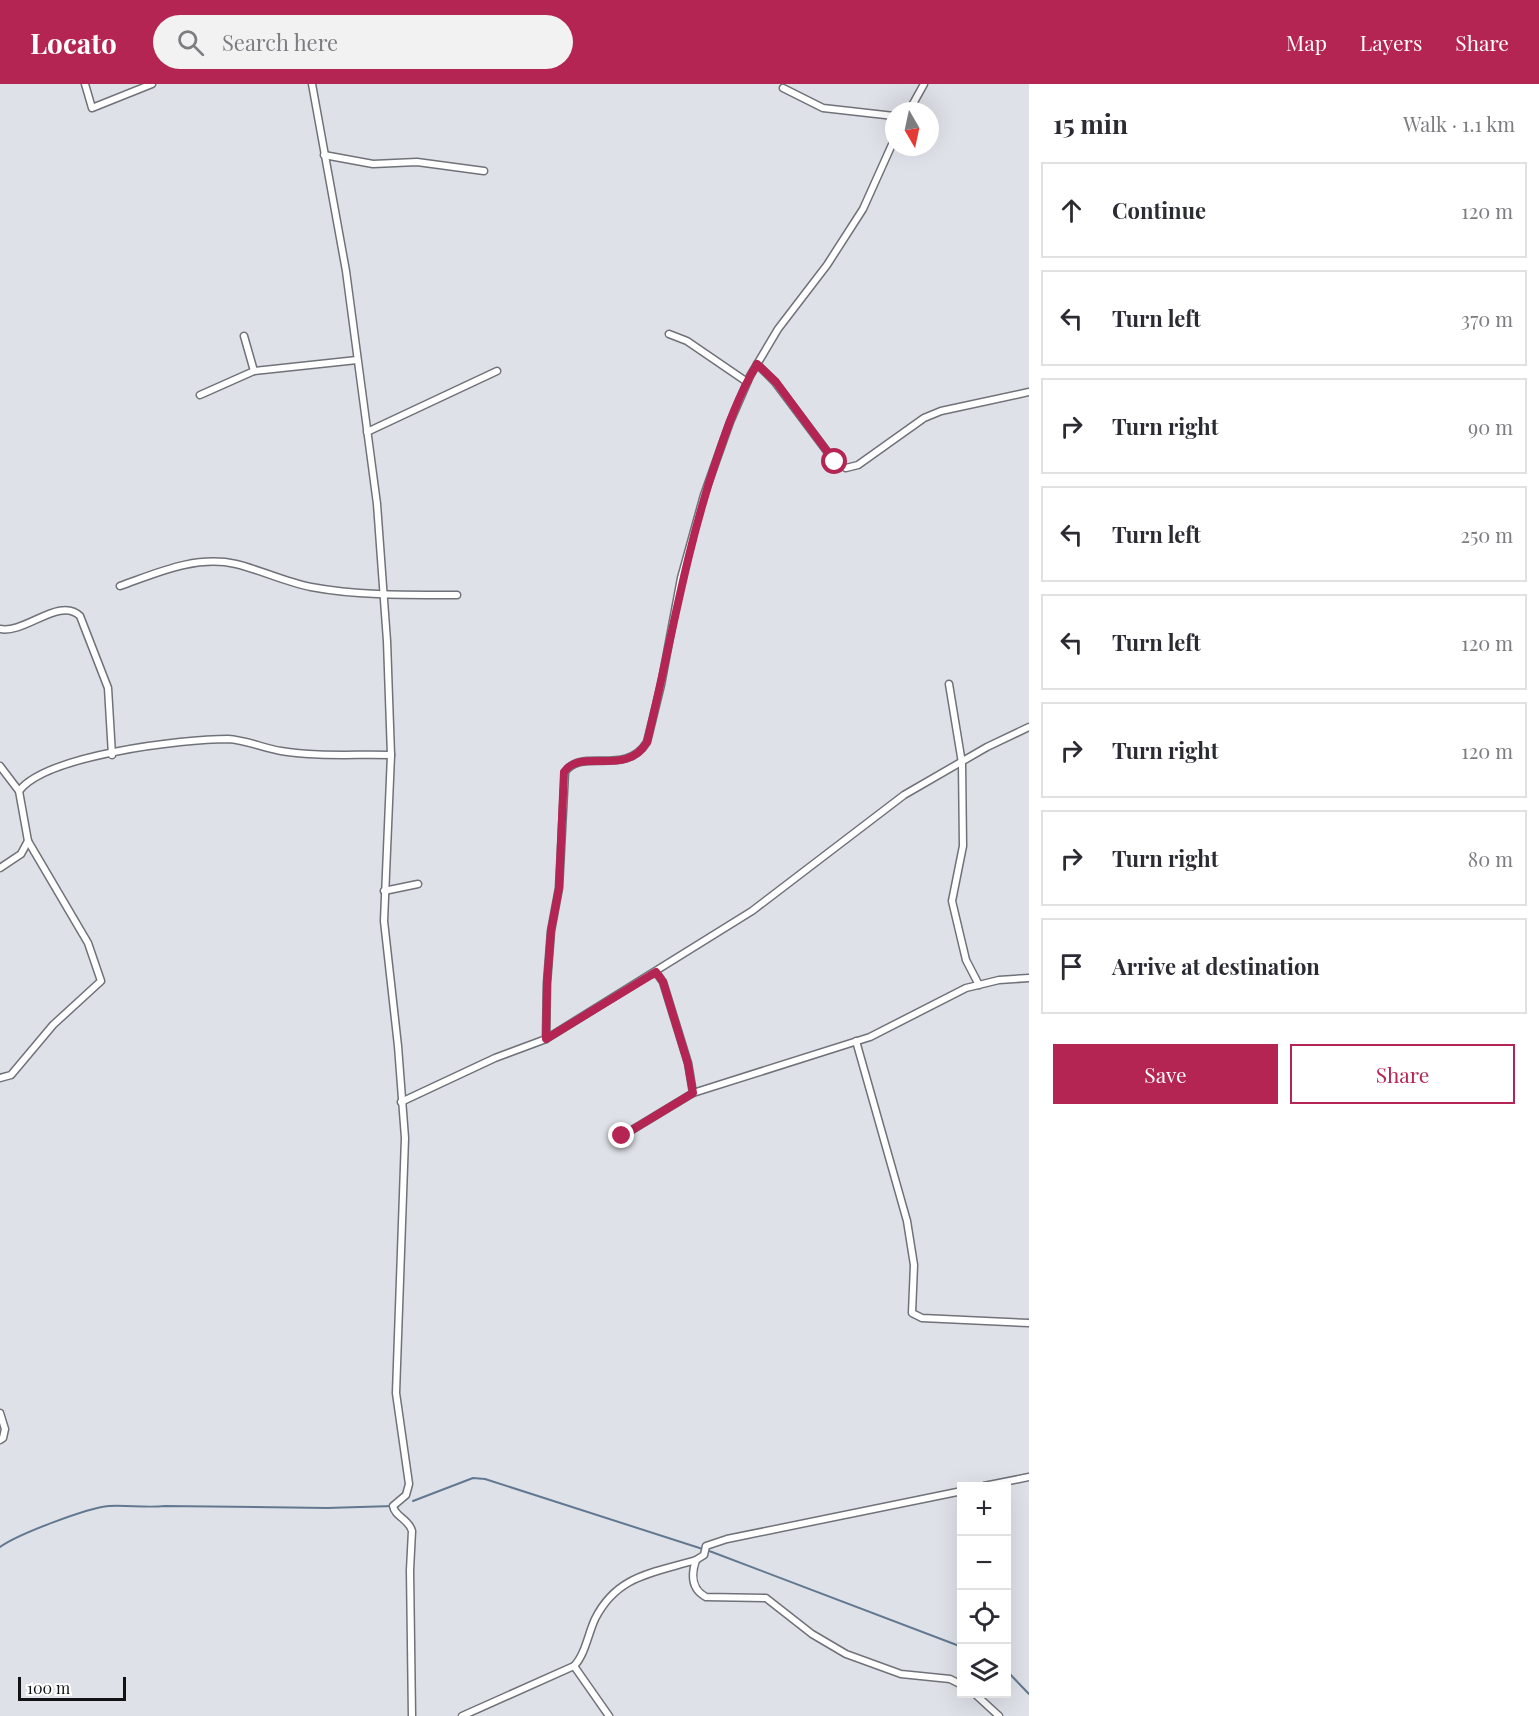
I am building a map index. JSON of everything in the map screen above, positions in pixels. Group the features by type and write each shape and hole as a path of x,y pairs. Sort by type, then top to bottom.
{"street":[{"path":"85,84 92,108 152,84"},
{"path":"312,84 346,271 377,504 390,683 391,755 384,921 398,1046 405,1138 396,1394 409,1484 406,1495 393,1506 396,1512 411,1525 412,1531 411,1716"},
{"path":"914,102 924,84"},
{"path":"783,88 823,108 885,115"},
{"path":"324,155 373,164 417,162 484,171"},
{"path":"546,1039 551,931 559,888 564,772 576,763 629,759 642,750 647,742 661,685 681,578 702,504 730,422 747,382 778,328 827,265 863,209 887,156"},
{"path":"669,334 687,341 747,382"},
{"path":"244,336 255,371"},
{"path":"200,395 255,371 357,360"},
{"path":"757,364 776,382 835,462 846,468 858,465 924,418 941,411 1029,392"},
{"path":"367,432 497,371"},
{"path":"120,586 180,564 218,562 235,564 310,586 383,594 457,596"},
{"path":"1,630 63,609 74,610 80,616 108,688 112,755"},
{"path":"949,684 962,763 963,846 952,901 966,960 979,985"},
{"path":"401,1101 495,1058 546,1039 752,911 904,795 987,747 1029,727"},
{"path":"19,791 27,783 55,769 86,758 180,742 230,740 300,753 391,755"},
{"path":"0,766 19,791 28,841 88,943 101,981 53,1025 11,1075 0,1078"},
{"path":"0,868 21,854 28,841"},
{"path":"384,891 418,884"},
{"path":"652,974 656,972 663,982 688,1064 693,1093"},
{"path":"622,1136 693,1093 856,1041 898,1025 959,991 979,985 1029,978"},
{"path":"856,1041 907,1221 914,1265 912,1313 922,1318 1029,1323"},
{"path":"0,1413 5,1430 0,1440"},
{"path":"1004,1482 1029,1477"},
{"path":"462,1716 574,1666 598,1613 620,1587 638,1576 696,1560 704,1555 706,1546 727,1539 957,1492"},
{"path":"696,1560 694,1586 706,1597 765,1598 812,1634 846,1654 901,1674 957,1683"},
{"path":"574,1666 609,1716"},
{"path":"979,1698 999,1716"}],"waterway":[{"path":"413,1501 473,1478 485,1479 712,1552 957,1645"},
{"path":"0,1547 53,1522 109,1506 327,1508 393,1506"},
{"path":"1011,1675 1029,1694"}],"route":[{"path":"622,1136 693,1093 679,1031 663,982 656,972 546,1039 551,931 559,888 564,772 576,763 629,759 642,750 647,742 661,685 681,578 705,495 730,422 757,364 776,382 835,462"}]}
